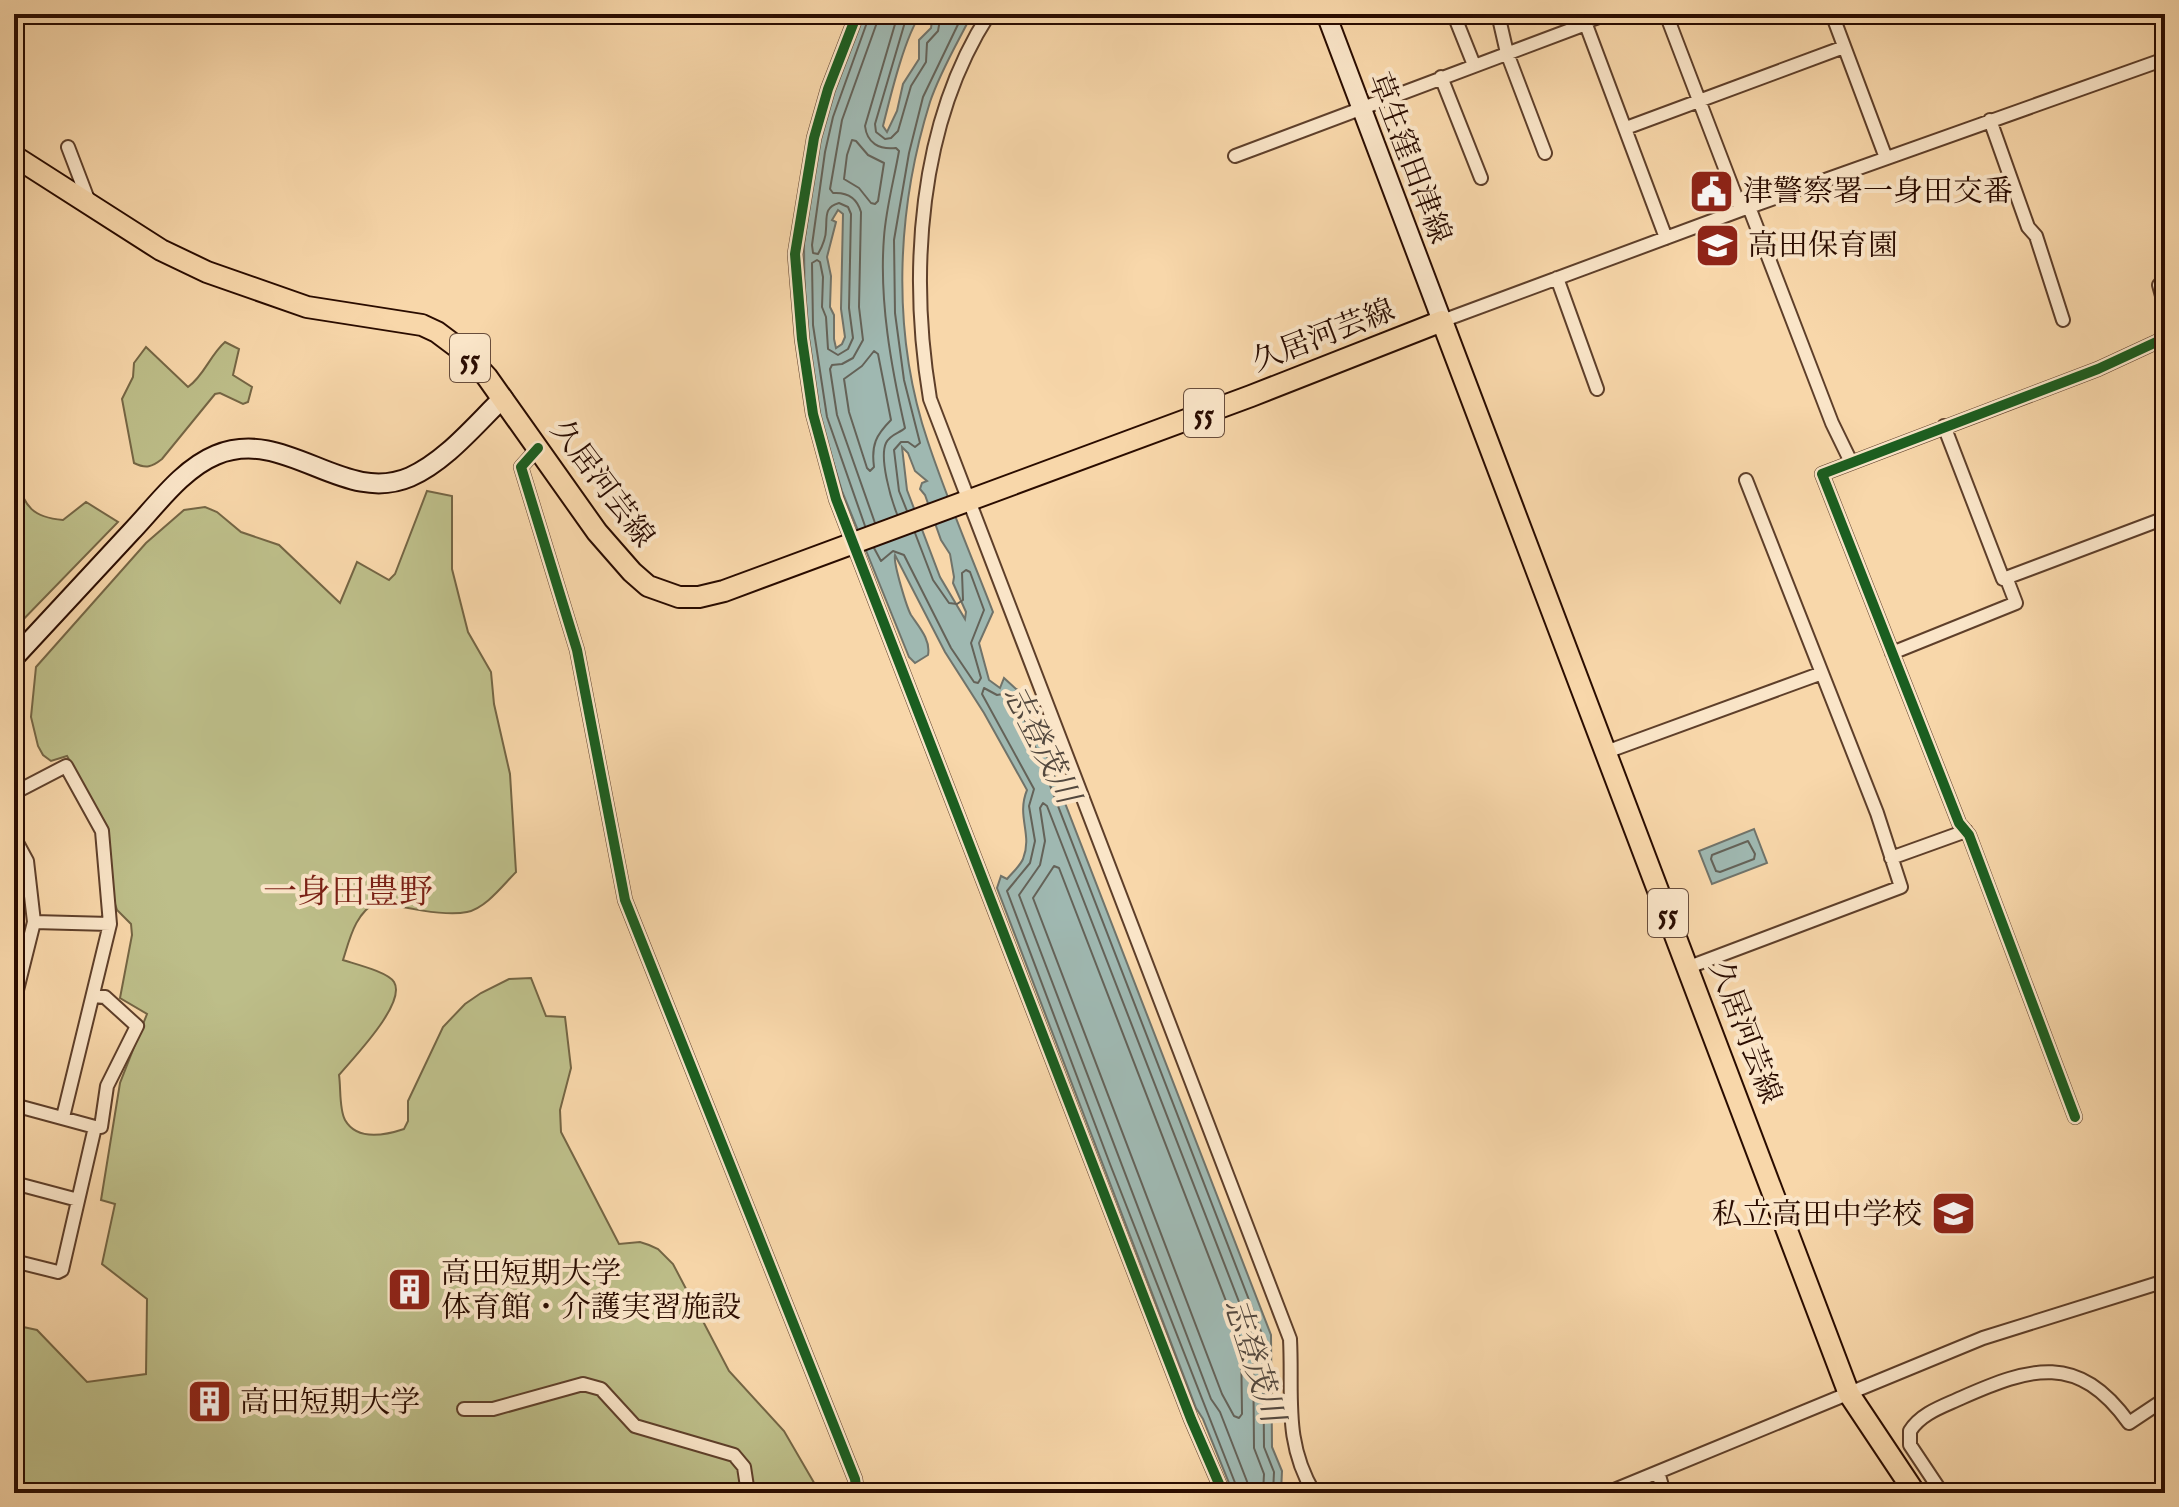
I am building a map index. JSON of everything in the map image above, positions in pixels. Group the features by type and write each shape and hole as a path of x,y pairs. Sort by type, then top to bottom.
{"main road":[{"name":"久居河芸線","path":"14,156 161,250 242,286 307,307 430,328 465,353 503,398 616,555 648,586 663,594 679,597 699,597 724,591 1251,396 1442,321 1849,1394 1915,1493"}],"street":[{"path":"857,14 828,89 814,138 795,254 802,339 813,414 836,499 1185,1404 1223,1493"},
{"path":"989,14 979,29 949,97 925,188 921,220 920,325 930,399 966,501 1290,1339 1290,1423 1298,1455 1314,1493"},
{"name":"草生窪田津線","path":"1326,14 1442,321"},
{"path":"1498,14 1507,53 1545,153"},
{"path":"1235,156 1607,14"},
{"path":"1666,14 1832,423 1851,462"},
{"path":"1832,14 1886,158"},
{"path":"1454,15 1474,65"},
{"path":"1585,20 1666,238"},
{"path":"1626,128 1844,47"},
{"path":"1442,321 1745,208 2165,59"},
{"path":"1441,77 1481,178"},
{"path":"1990,120 2028,227 2036,236 2063,320"},
{"path":"68,147 90,205"},
{"path":"1557,278 1597,389"},
{"path":"2159,285 2165,307"},
{"path":"2075,1117 1966,831 1959,823 1822,474 2098,369 2165,338"},
{"path":"14,658 162,499 207,459 233,450 263,448 353,480 389,483 407,479 434,464 503,398"},
{"path":"1944,426 2003,579 2165,518"},
{"path":"538,448 521,467 577,650 625,900 855,1479 857,1493"},
{"path":"1689,967 1901,887 1877,813 1746,480"},
{"path":"1892,653 2016,603 2006,577"},
{"path":"1606,752 1822,673"},
{"path":"14,793 66,766 102,831 110,924 63,1117"},
{"path":"1891,858 1966,831"},
{"path":"14,837 27,861 34,922 14,1002"},
{"path":"34,922 110,924"},
{"path":"14,1105 101,1127 107,1086 137,1026 105,997 93,996"},
{"path":"14,1261 58,1272 62,1270 95,1127"},
{"path":"14,1183 78,1200"},
{"path":"1607,1493 1983,1338 2165,1281"},
{"path":"1942,1493 1910,1445 1910,1431 1930,1413 2009,1377 2047,1371 2070,1375 2106,1394 2129,1423 2165,1399"},
{"path":"464,1409 493,1409 583,1384 592,1385 601,1389 635,1426 734,1455 744,1467 748,1493"},
{"path":"1658,1472 1664,1493"}],"green space":[{"path":"225,342 239,349 233,375 252,387 248,402 243,404 220,393 215,394 162,459 149,466 134,463 122,399 133,377 134,363 146,347 188,387"},
{"path":"14,476 30,508 43,516 63,520 86,502 118,522 14,629"},
{"path":"427,491 452,496 452,569 468,632 491,672 494,704 510,774 516,872 474,910 435,912 378,901 359,919 343,960 391,978 396,991 393,1003 377,1030 339,1075 343,1115 350,1127 364,1134 404,1129 408,1121 408,1101 443,1027 465,1004 481,993 509,979 531,978 546,1016 565,1017 571,1068 560,1110 561,1132 619,1244 640,1242 649,1245 658,1249 673,1264 729,1371 784,1431 820,1493 14,1493 14,1325 37,1330 87,1382 146,1374 147,1299 102,1264 115,1204 101,1200 120,1083 147,1014 120,998 132,935 131,924 117,910 114,901 108,828 67,756 51,761 38,746 31,717 36,667 146,543 184,510 205,507 217,512 241,532 279,545 340,603 357,562 389,580 395,574"}],"water":[{"name":"志登茂川","path":"863,14 921,14 909,36 894,84 883,126 887,132 897,111 903,84 919,59 919,40 931,28 933,14 972,14 930,102 910,186 902,272 903,315 916,401 943,485 993,612 979,643 989,680 1000,688 1004,678 1022,692 1271,1335 1272,1447 1282,1471 1281,1493 1233,1493 1196,1408 997,888 1001,876 1007,879 1018,867 1026,850 1023,809 1027,790 945,652 895,555 898,576 911,615 928,644 928,655 915,663 909,657 842,491 820,419 805,326 804,244 825,115","holes":["838,210 843,214 841,309 845,337 836,348 827,257 836,222 832,220","902,447 908,453 915,471 927,481 922,483 920,489 950,554 953,583 966,612 965,619 940,577 907,490"]},
{"path":"1754,829 1767,863 1712,884 1699,851"}],"cycle path":[{"path":"857,14 828,89 814,138 795,254 802,339 813,414 836,499 1191,1419 1223,1493"},
{"path":"2075,1117 1969,835 1959,823 1822,474 2098,369 2165,338"},
{"path":"538,448 521,467 577,650 625,900 855,1479 857,1493"}],"place":[{"name":"津警察署一身田交番","path":"1712,191"},
{"name":"高田保育園","path":"1717,245"},
{"name":"私立高田中学校","path":"1953,1214"},
{"name":"高田短期大学 体育館・介護実習施設","path":"410,1290"},
{"name":"高田短期大学","path":"209,1402"}],"district":[{"name":"一身田豊野","path":"348,891"}]}
